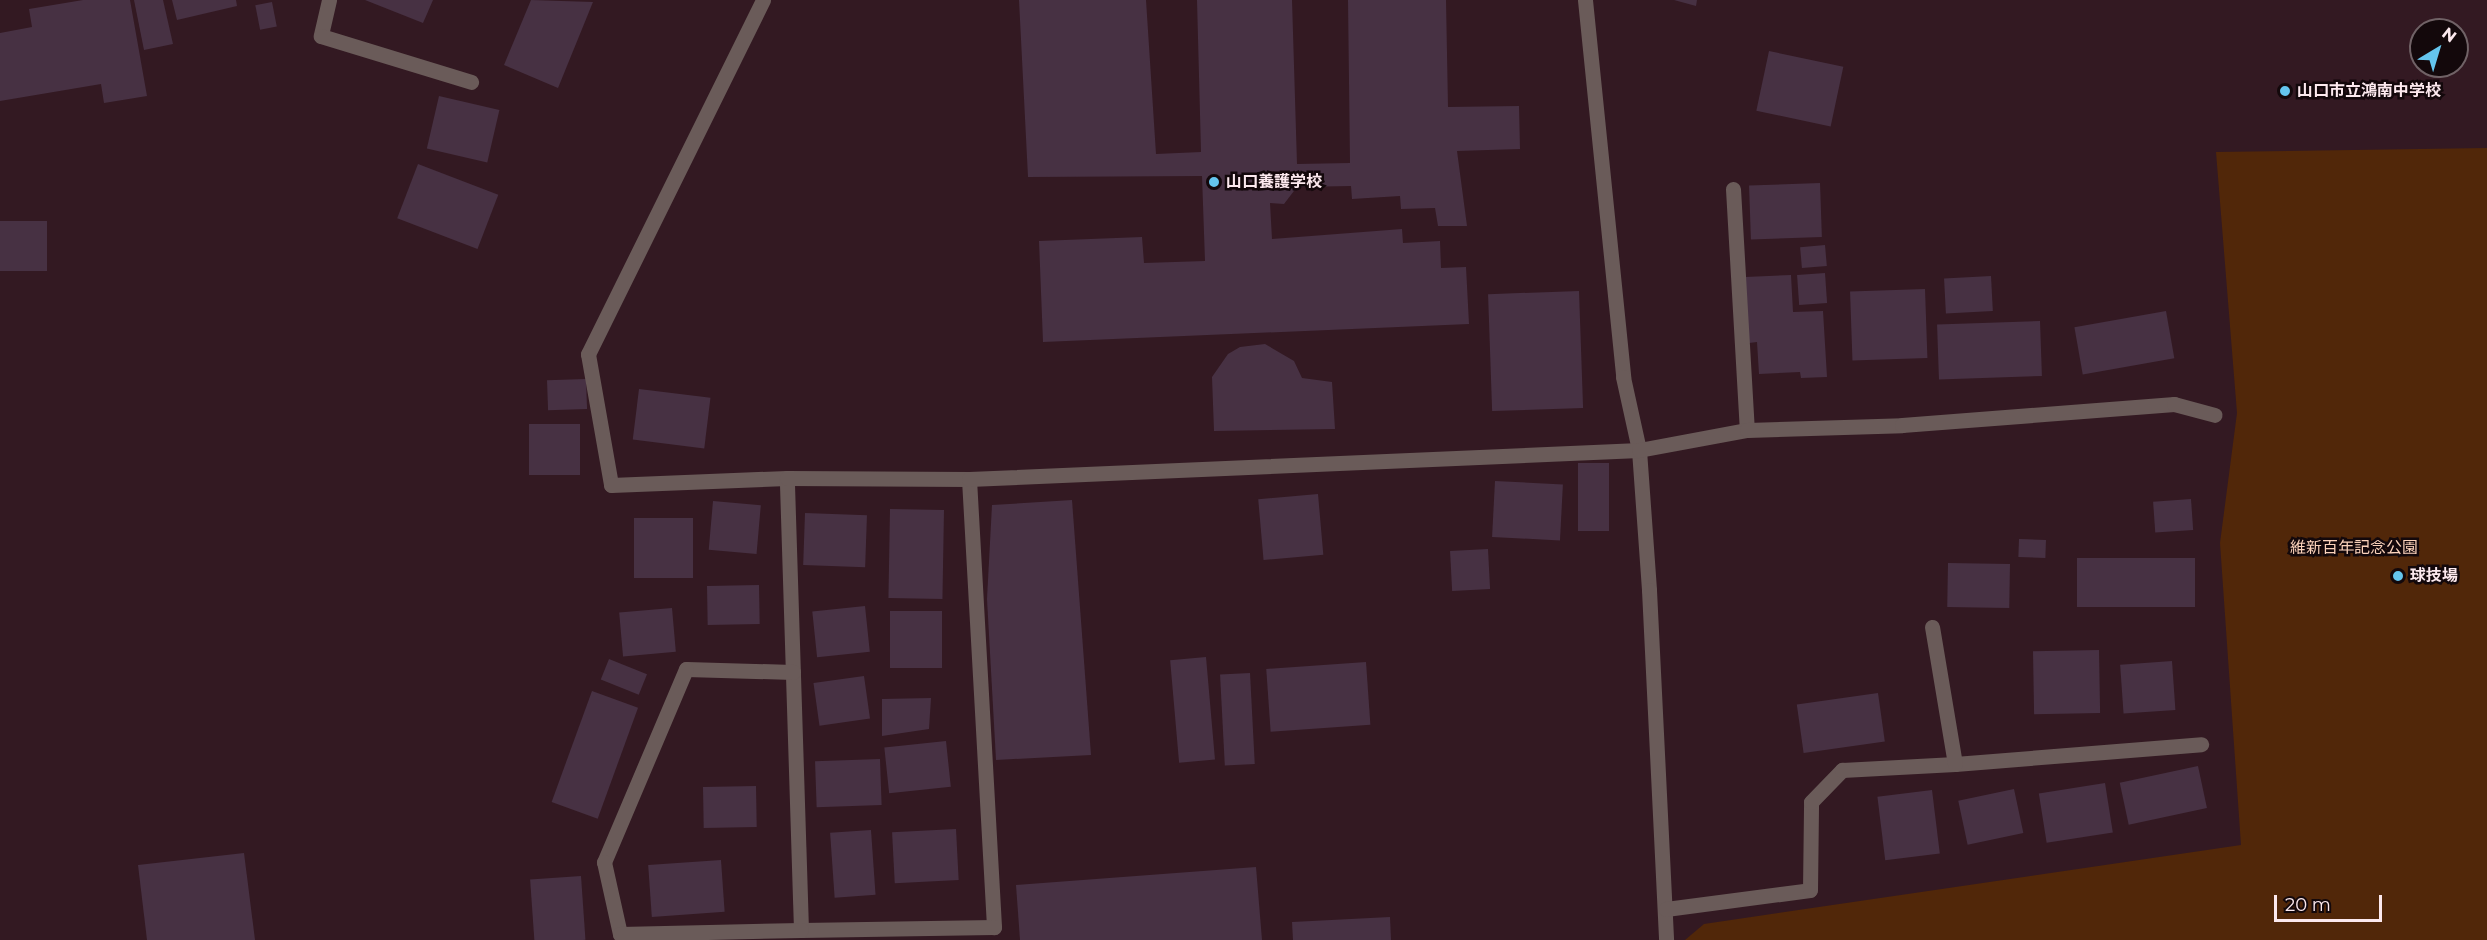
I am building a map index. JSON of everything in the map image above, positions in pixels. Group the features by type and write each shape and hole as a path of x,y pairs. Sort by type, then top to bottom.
{"street":[{"path":"329,0 321,36 471,82"},
{"path":"763,0 588,354 611,485 787,478 969,479 1639,450 1747,430 1902,425 2174,404 2215,415"},
{"path":"1585,0 1623,377 1639,450 1666,940"},
{"path":"1733,189 1747,430"},
{"path":"787,478 801,930"},
{"path":"793,672 686,669 604,862 620,934 994,927 969,479"},
{"path":"1932,627 1955,764"},
{"path":"1666,909 1810,890 1811,802 1842,770 1955,764 2201,744"}],"green space":[{"name":"維新百年記念公園","path":"2487,148 2487,940 1685,940 1704,924 2241,845 2220,543 2237,413 2216,152"}],"building":[{"path":"83,0 130,0 147,96 104,103 101,84 0,101 0,33 32,27 29,9"},
{"path":"134,0 163,0 173,44 144,50"},
{"path":"172,0 236,0 237,6 177,20"},
{"path":"365,0 433,0 423,23"},
{"path":"531,0 593,2 558,88 504,65"},
{"path":"1019,0 1146,0 1156,154 1201,152 1197,0 1292,0 1297,164 1350,163 1348,0 1446,0 1448,107 1519,106 1520,149 1457,151 1467,226 1438,226 1435,208 1401,209 1400,196 1352,199 1351,186 1297,187 1284,204 1270,203 1272,239 1402,229 1403,243 1440,241 1441,268 1466,267 1469,324 1043,342 1039,241 1142,237 1144,263 1205,261 1202,176 1028,177"},
{"path":"1674,0 1697,0 1696,6"},
{"path":"272,2 277,27 260,30 255,5"},
{"path":"1769,51 1843,67 1831,126 1756,111"},
{"path":"439,96 499,110 487,163 427,149"},
{"path":"418,164 498,195 478,249 397,218"},
{"path":"1820,183 1822,237 1751,239 1749,185"},
{"path":"0,221 47,221 47,271 0,271"},
{"path":"1825,245 1827,266 1802,268 1800,247"},
{"path":"1825,273 1827,303 1799,305 1797,275"},
{"path":"1791,275 1793,312 1823,311 1827,377 1801,378 1800,372 1759,374 1757,342 1749,343 1745,277"},
{"path":"1991,276 1993,311 1946,313 1944,278"},
{"path":"1925,289 1927,358 1852,361 1850,292"},
{"path":"1579,291 1583,408 1492,411 1488,294"},
{"path":"2166,311 2174,358 2083,374 2074,327"},
{"path":"2040,321 2042,376 1939,380 1937,325"},
{"path":"1265,344 1294,361 1302,378 1332,382 1335,429 1214,431 1212,377 1228,354 1240,347"},
{"path":"586,379 587,409 548,410 547,380"},
{"path":"639,389 710,398 704,448 633,440"},
{"path":"529,424 580,424 580,475 529,475"},
{"path":"1578,463 1609,463 1609,531 1578,531"},
{"path":"1495,481 1563,485 1560,540 1492,537"},
{"path":"1318,494 1323,555 1264,560 1258,499"},
{"path":"2191,499 2193,530 2155,533 2153,502"},
{"path":"1072,500 1091,755 996,760 987,599 992,505"},
{"path":"713,501 761,505 757,554 709,550"},
{"path":"890,509 944,510 942,599 888,598"},
{"path":"805,513 867,515 865,567 803,565"},
{"path":"634,518 693,518 693,578 634,578"},
{"path":"2019,539 2046,540 2045,558 2018,557"},
{"path":"1488,549 1490,589 1452,591 1450,551"},
{"path":"2077,558 2195,558 2195,607 2077,607"},
{"path":"1948,563 2010,564 2009,608 1947,607"},
{"path":"759,585 760,624 708,625 707,586"},
{"path":"865,606 870,652 817,657 812,612"},
{"path":"672,608 676,652 623,656 619,613"},
{"path":"890,611 942,611 942,668 890,668"},
{"path":"2099,650 2100,713 2034,714 2033,651"},
{"path":"1206,657 1215,760 1179,763 1170,660"},
{"path":"609,659 647,674 639,695 601,679"},
{"path":"2172,661 2175,710 2124,714 2120,665"},
{"path":"1366,662 1370,725 1271,732 1266,669"},
{"path":"1250,673 1255,764 1225,765 1220,675"},
{"path":"864,676 870,719 819,726 813,683"},
{"path":"592,691 638,708 598,819 552,802"},
{"path":"1878,693 1885,742 1804,753 1797,704"},
{"path":"931,698 929,729 882,736 882,699"},
{"path":"946,741 951,787 889,793 884,747"},
{"path":"880,759 882,805 817,807 815,761"},
{"path":"2198,766 2207,808 2129,825 2120,783"},
{"path":"2105,783 2113,832 2047,843 2039,793"},
{"path":"756,786 757,827 704,828 703,787"},
{"path":"2014,789 2023,833 1968,845 1958,801"},
{"path":"1932,790 1940,854 1885,860 1877,797"},
{"path":"956,829 959,880 895,883 892,832"},
{"path":"871,830 876,895 835,898 830,833"},
{"path":"244,853 255,940 147,940 138,865"},
{"path":"721,860 725,912 652,917 648,865"},
{"path":"1256,867 1262,940 1020,940 1016,885"},
{"path":"581,876 585,940 534,940 530,880"},
{"path":"1390,917 1391,940 1293,940 1292,922"}],"place":[{"name":"山口市立鴻南中学校","path":"2285,91"},
{"name":"山口養護学校","path":"1214,182"},
{"name":"球技場","path":"2398,576"}]}
